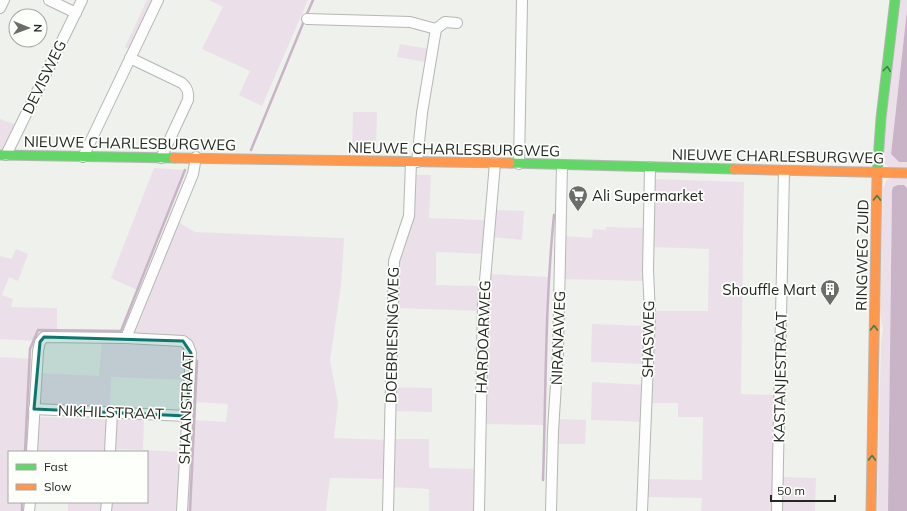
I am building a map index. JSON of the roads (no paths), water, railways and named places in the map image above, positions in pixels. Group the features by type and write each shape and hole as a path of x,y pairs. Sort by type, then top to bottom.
{"street":[{"path":"0,8 4,0"},
{"path":"49,0 76,13"},
{"name":"DEVISWEG","path":"3,155 82,0"},
{"path":"84,156 158,0"},
{"path":"519,164 522,0"},
{"name":"RINGWEG ZUID","path":"871,511 877,173 881,118 895,0"},
{"path":"306,19 410,22 436,29 446,22 457,23"},
{"name":"DOEBRIESINGWEG","path":"388,511 394,261 409,216 414,162 436,29"},
{"path":"130,58 182,83 186,86 189,93 188,100 161,158"},
{"name":"NIEUWE CHARLESBURGWEG","path":"3,155 494,163 907,173"},
{"path":"126,338 193,174 196,158"},
{"name":"HARDOARWEG","path":"479,511 482,304 494,163"},
{"name":"NIRANAWEG","path":"551,511 553,431 558,352 562,165"},
{"name":"SHASWEG","path":"642,511 650,314 648,271 650,167"},
{"name":"KASTANJESTRAAT","path":"777,511 784,171"},
{"name":"SHAANSTRAAT","path":"34,409 40,342 44,337 126,338 183,341 188,345 191,353 182,511"},
{"path":"32,451 34,409"},
{"name":"NIKHILSTRAAT","path":"34,409 187,416"},
{"path":"110,451 112,412"}],"waterway":[{"path":"306,16 313,0"},
{"path":"251,150 304,21"},
{"path":"25,451 30,349 38,330 121,331 185,170"},
{"path":"543,480 547,314 554,215"},
{"path":"190,511 197,361"},
{"path":"22,503 22,511"}],"place":[{"name":"Ali Supermarket","path":"578,212"},
{"name":"Shouffle Mart","path":"830,306"}]}
